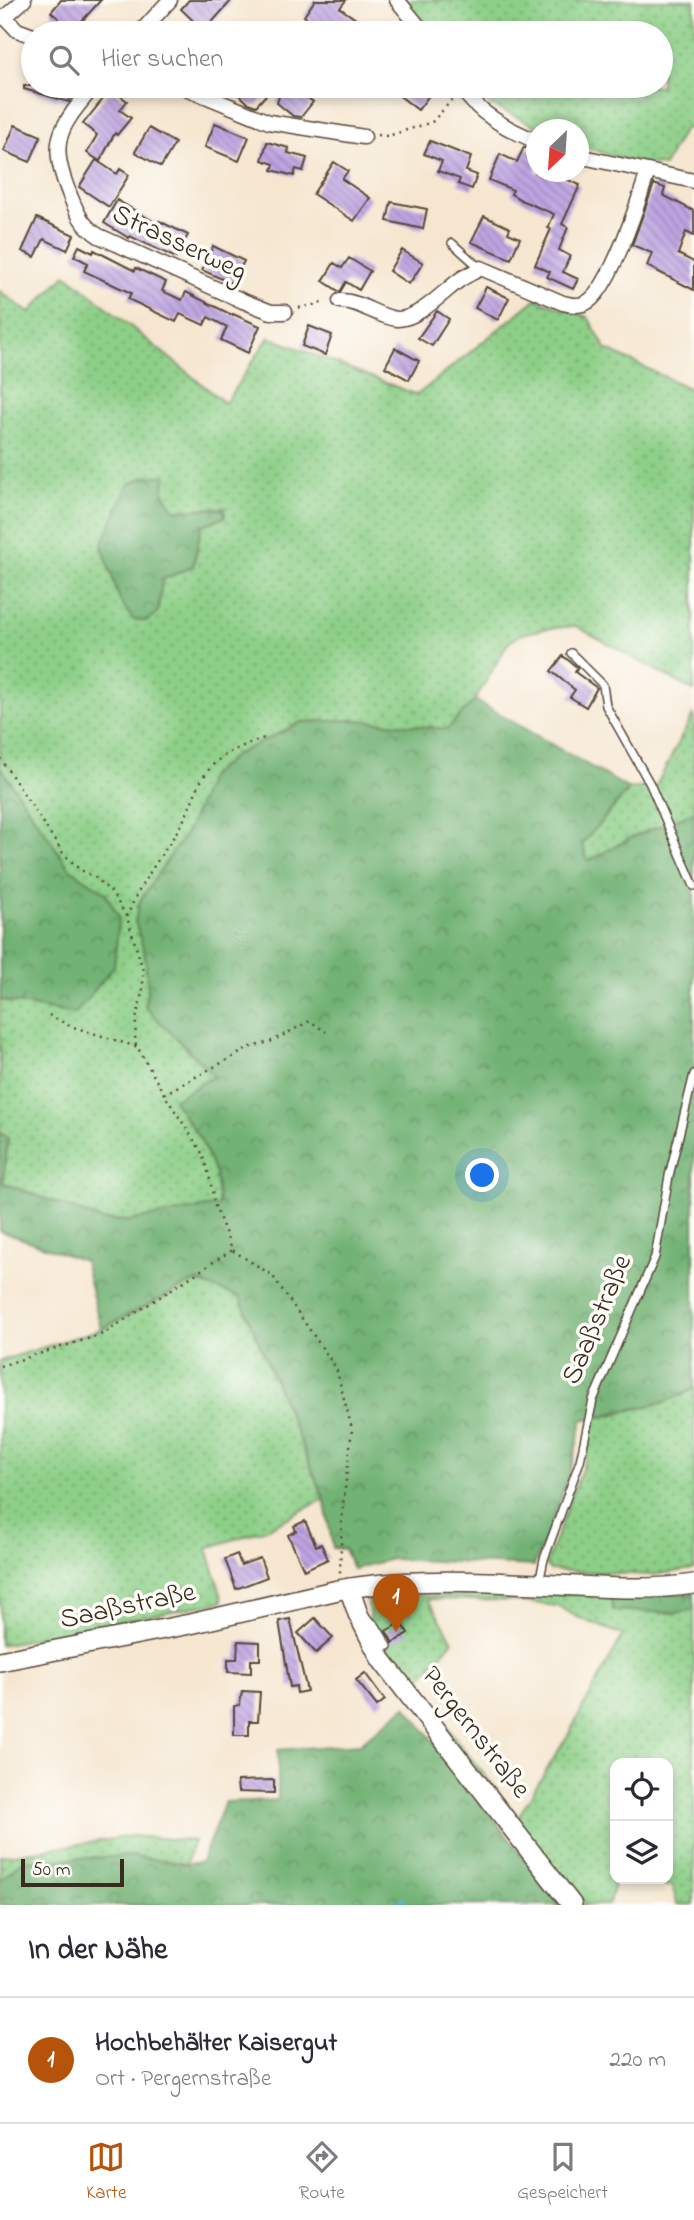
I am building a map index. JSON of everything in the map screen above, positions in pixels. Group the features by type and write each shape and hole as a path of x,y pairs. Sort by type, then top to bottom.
{"street":[{"path":"151,21 170,0"},
{"path":"397,0 414,21"},
{"path":"20,2 3,18 21,32"},
{"name":"Strasserweg","path":"85,98 64,124 57,148 59,166 82,222 99,236 243,301 271,312 285,312"},
{"path":"210,98 269,122 364,138"},
{"path":"472,98 495,120 526,136"},
{"path":"589,158 694,181"},
{"path":"340,301 351,301 391,318 401,319 416,314 463,278 481,268 563,303 578,306 587,303 596,294 611,267 648,171"},
{"name":"Saaßstraße","path":"0,1661 190,1624 344,1589 426,1582 539,1584 609,1589 694,1584"},
{"name":"Pergernstraße","path":"344,1589 381,1659 572,1905"}],"lane":[{"path":"452,243 481,268"},
{"path":"570,653 604,685 606,706 650,784 694,886"},
{"name":"Saaßstraße","path":"539,1584 544,1559 580,1461 593,1400 655,1257 669,1176 694,1074"},
{"path":"358,1614 376,1626 388,1646"}],"path":[{"path":"364,138 371,135 388,136 432,122 452,98"},
{"path":"285,312 310,304 340,301"},
{"path":"127,916 132,901 184,820 201,778 214,763 235,749 264,738"},
{"path":"0,758 63,853 79,869 96,878 112,892 127,916 143,970 135,1042 201,1152 215,1206 232,1250 272,1275 336,1368 352,1429 342,1514 344,1589"},
{"path":"49,1015 69,1026 137,1046"},
{"path":"164,1094 251,1047 270,1042 310,1021 326,1032"},
{"path":"0,1366 103,1334 232,1250"}],"green space":[{"path":"404,0 694,0 694,126 684,129 664,166 629,161 589,148 589,119 526,119 526,121 482,98 673,98 673,21 420,21"},
{"path":"66,274 225,403 269,337 417,395 536,299 588,317 606,349 694,391 694,691 576,626 544,629 522,634 508,643 475,700 447,729 357,720 301,722 210,776 189,828 140,901 135,921 145,954 148,987 145,1007 215,1076 174,1100 201,1140 215,1173 219,1205 128,1221 102,1220 3,1183 8,1137 0,1133 0,1000 75,1014 105,892 70,869 0,767 0,291 29,313","holes":["163,492 175,510 224,508 225,517 202,525 193,566 162,580 158,611"]},
{"path":"166,475 163,492 175,510 225,508 225,517 202,525 193,566 162,580 158,611 148,621 134,620 120,601 102,545 128,485 144,477"},
{"path":"475,700 629,789 582,844 588,861 633,837 694,812 694,1389 665,1402 582,1420 568,1476 534,1566 392,1559 353,1569 344,1549 333,1548 324,1498 240,1297 195,1281 101,1329 84,1261 0,1231 0,1133 8,1137 3,1183 102,1220 128,1221 219,1205 215,1173 201,1140 173,1100 214,1076 145,1007 148,987 145,954 135,921 140,901 189,828 210,776 235,755 301,722 357,720 447,729"},
{"path":"694,713 694,812 633,837 588,862 582,844 629,789 656,786"},
{"path":"0,767 70,869 105,892 119,917 114,966 75,1014 0,1000"},
{"path":"195,1281 240,1297 324,1499 266,1529 207,1548 223,1601 0,1645 0,1361 101,1329"},
{"path":"694,1389 694,1569 652,1575 550,1570 546,1564 586,1458 593,1419 665,1402"},
{"path":"489,1590 611,1596 613,1610 675,1613 694,1609 694,1905 677,1904 673,1886 644,1884 673,1884 673,1758 610,1758 610,1884 614,1884 608,1905 582,1905 432,1716 368,1623 369,1597 374,1595 463,1596 466,1593","holes":["428,1599 513,1601 558,1606 577,1617 623,1635 568,1735 518,1817 416,1683 453,1641"]},
{"path":"694,1593 694,1609 676,1613 613,1610 611,1596"},
{"path":"406,1706 561,1905 0,1905 0,1880 22,1861 132,1856 186,1864 201,1862 225,1802 278,1800 278,1750 360,1744"},
{"path":"132,1836 194,1841 186,1864 132,1856 22,1861 0,1880 0,1856"}],"building":[{"path":"61,0 101,0 82,21 61,21 51,12"},
{"path":"189,0 232,0 213,21 194,21 181,9"},
{"path":"315,0 346,0 340,8 359,21 311,21 304,16"},
{"path":"104,98 123,98 127,101 120,110 131,118 117,135 115,133 100,161 87,153 97,135 83,124"},
{"path":"243,98 263,98 256,106"},
{"path":"278,98 308,98 313,102 301,117 293,116 277,103"},
{"path":"402,98 427,98 418,110"},
{"path":"215,123 249,137 239,161 205,147"},
{"path":"15,125 41,136 30,162 4,151"},
{"path":"149,128 175,143 161,167 135,152"},
{"path":"430,141 471,157 466,171 477,175 472,189 458,184 460,179 438,171 442,161 424,154"},
{"path":"267,142 289,148 288,153 307,158 303,171 296,169 294,176 272,170 274,164 262,160"},
{"path":"524,147 526,182 573,182 580,185 562,224 568,227 559,250 570,256 563,272 578,279 573,289 547,277 550,272 535,265 551,229 548,228 554,214 523,201 511,194 513,190 489,180 500,154 517,162"},
{"path":"96,160 117,174 120,169 129,175 109,207 79,187"},
{"path":"334,162 348,171 342,179 370,198 354,221 313,194"},
{"path":"654,184 665,188 663,195 694,211 694,236 686,232 678,254 694,262 694,290 647,266 652,253 632,245"},
{"path":"117,200 158,224 159,221 188,235 176,258 130,236 129,238 104,223"},
{"path":"391,202 427,209 423,229 387,221"},
{"path":"484,216 510,228 508,233 520,238 511,259 471,242"},
{"path":"37,218 74,235 67,250 44,239 35,257 22,251"},
{"path":"79,246 166,282 162,291 182,300 186,292 260,326 248,353 221,340 227,327 208,317 204,325 180,314 176,322 128,299 131,293 84,271 88,263 74,256"},
{"path":"213,246 244,261 233,284 202,270"},
{"path":"402,250 423,263 409,284 389,271"},
{"path":"349,258 370,271 359,290 346,282 340,292 323,281 334,263 342,268"},
{"path":"486,287 509,298 498,320 475,308"},
{"path":"437,311 449,319 432,346 418,338"},
{"path":"309,326 332,335 325,355 302,346"},
{"path":"395,348 419,361 409,380 385,367"},
{"path":"563,656 578,668 575,672 597,688 586,707 570,697 575,690 551,671"},
{"path":"305,1521 316,1546 321,1544 328,1559 304,1570 288,1535 296,1531 294,1526"},
{"path":"237,1554 241,1565 260,1558 267,1577 236,1589 225,1559"},
{"path":"315,1618 333,1638 316,1653 298,1633"},
{"path":"290,1619 307,1691 297,1693 296,1686 290,1687 279,1621"},
{"path":"401,1622 408,1633 393,1643 386,1631"},
{"path":"238,1641 260,1642 260,1660 251,1660 251,1673 228,1672 228,1659 237,1659"},
{"path":"365,1673 385,1700 377,1706 356,1680"},
{"path":"242,1691 260,1692 258,1721 249,1721 249,1735 234,1735 234,1706 240,1705"},
{"path":"274,1780 274,1793 238,1792 237,1781"}],"waterway":[{"path":"397,1905 403,1899"}],"place":[{"name":"Hochbehälter Kaisergut","path":"396,1632"}]}
